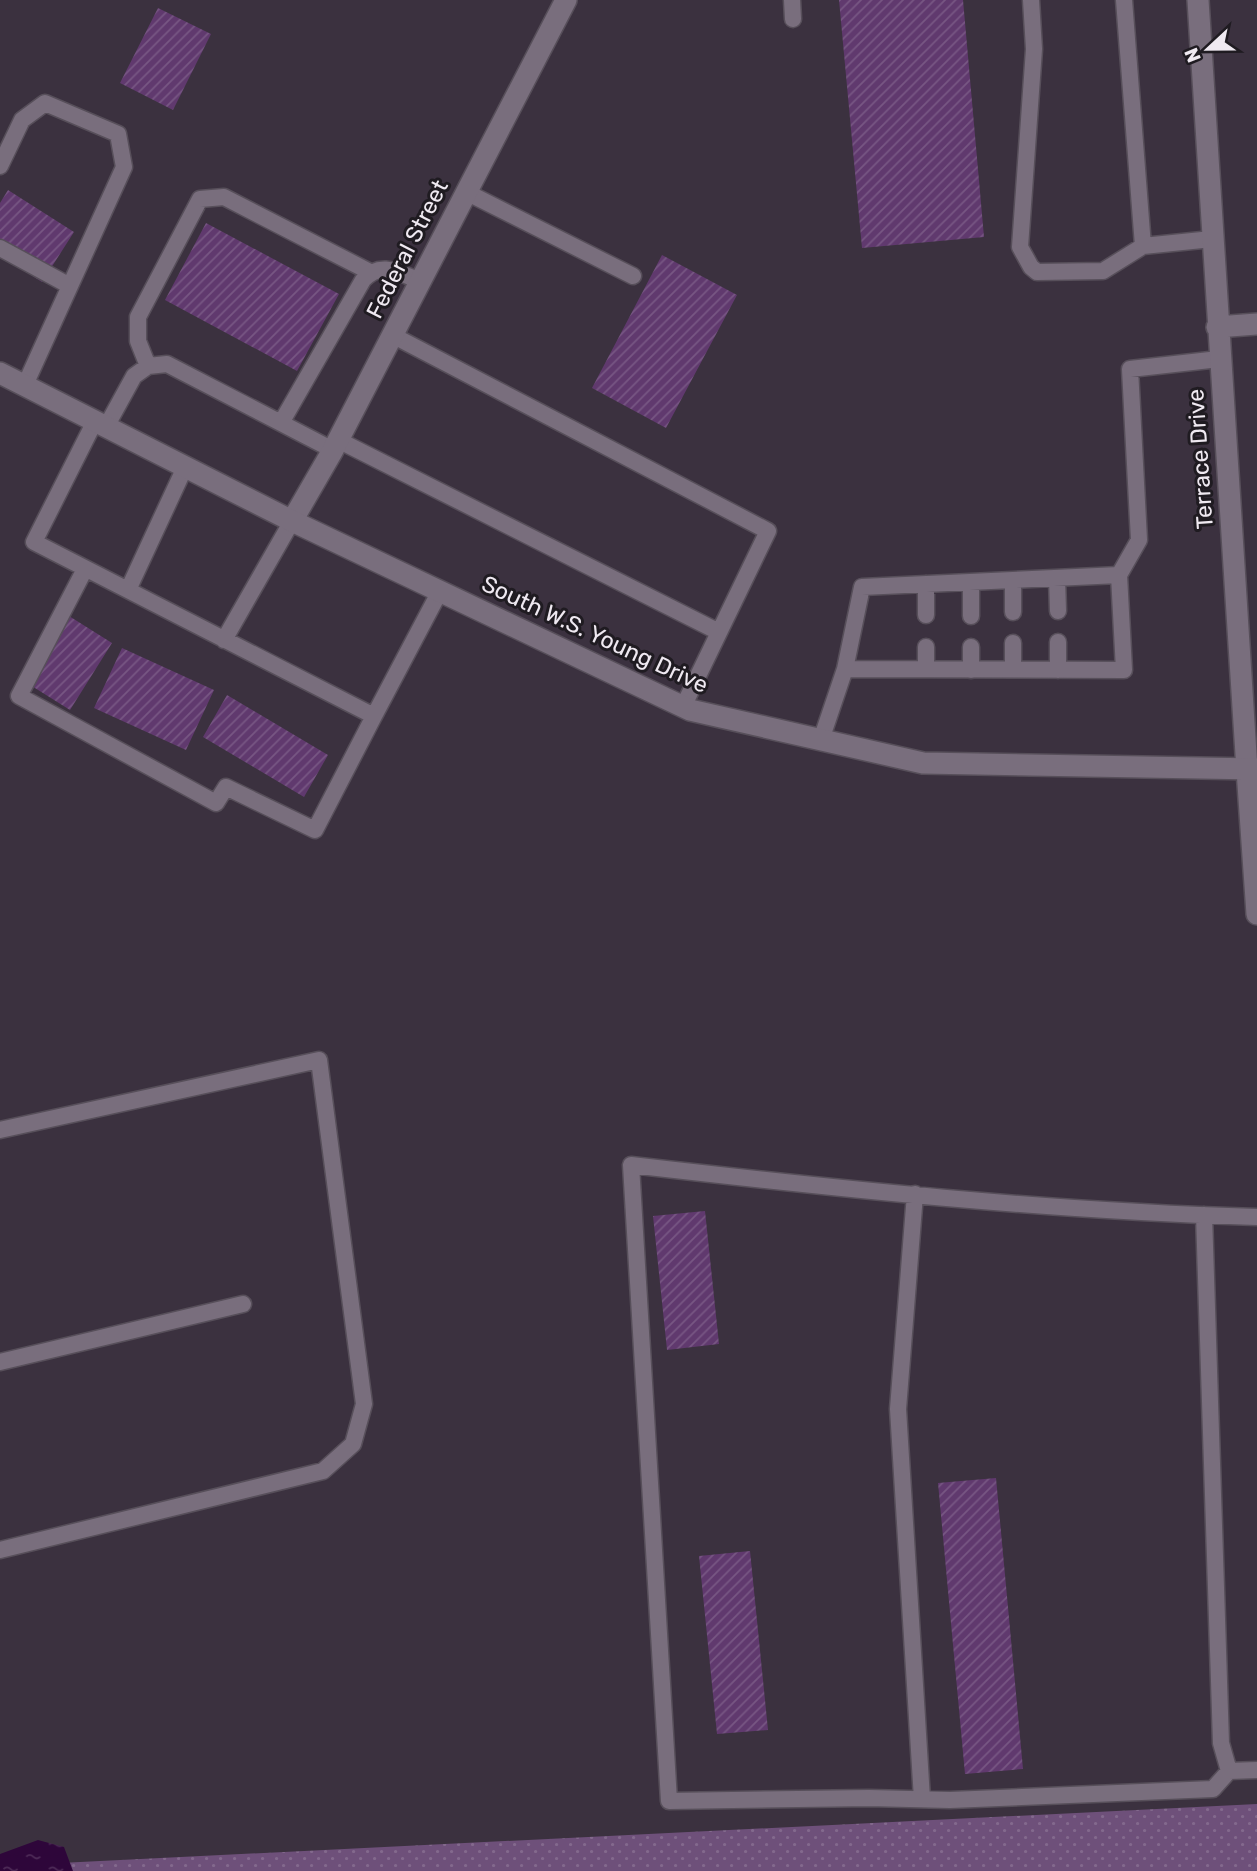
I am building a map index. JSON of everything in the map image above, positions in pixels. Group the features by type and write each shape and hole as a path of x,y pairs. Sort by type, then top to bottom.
{"street":[{"name":"Federal Street","path":"292,521 393,335 566,0"},
{"name":"Terrace Drive","path":"1198,0 1219,359 1249,669 1257,915"},
{"path":"1217,327 1257,324"},
{"name":"South W.S. Young Drive","path":"0,373 292,521 683,707 923,764 1252,770"}],"lane":[{"path":"792,0 793,19"},
{"path":"1031,0 1034,49 1020,247 1024,257 1037,272 1103,271 1143,246 1212,239"},
{"path":"1124,0 1143,246"},
{"path":"0,166 22,120 45,103 118,134 124,167 24,385"},
{"path":"466,192 633,276"},
{"path":"148,366 138,341 138,317 200,198 224,197 370,272"},
{"path":"0,248 70,286"},
{"path":"281,423 370,272 390,269 420,281"},
{"path":"393,335 768,531 683,707"},
{"path":"845,669 1124,670 1119,575 1139,540 1130,369 1219,359"},
{"path":"374,716 34,542 100,424 134,376 148,366 167,364 281,423 335,445 719,632"},
{"path":"128,590 186,465"},
{"path":"224,640 292,521"},
{"path":"85,569 19,696 216,803 226,787 315,830 440,591"},
{"path":"821,740 845,669 862,587 1119,575"},
{"path":"1057,578 1058,611"},
{"path":"1013,580 1013,612"},
{"path":"971,582 971,616"},
{"path":"926,584 926,615"},
{"path":"1058,642 1058,670"},
{"path":"1013,643 1013,670"},
{"path":"926,647 926,669"},
{"path":"971,647 971,670"},
{"path":"0,1130 319,1060 364,1404 353,1444 323,1471 0,1550"},
{"path":"1257,1217 1155,1214 807,1185 631,1165 669,1801 950,1800 1213,1789 1229,1771 1257,1770"},
{"path":"915,1194 898,1409 922,1799"},
{"path":"1204,1215 1221,1744 1229,1771"},
{"path":"0,1362 243,1304"}],"shaded area":[{"path":"1257,1804 1257,1871 0,1871 0,1866"}],"water":[{"path":"38,1840 64,1847 73,1871 0,1871 0,1854"}],"building":[{"path":"839,0 963,0 984,237 862,248"},
{"path":"158,8 211,34 173,110 120,83"},
{"path":"8,190 74,232 42,282 0,255 0,203"},
{"path":"206,223 339,294 297,371 165,300"},
{"path":"662,255 737,295 666,428 592,388"},
{"path":"69,616 112,643 70,710 27,683"},
{"path":"122,648 214,690 186,750 94,708"},
{"path":"227,695 328,755 304,797 203,737"},
{"path":"705,1211 719,1344 667,1350 653,1216"},
{"path":"996,1478 1023,1769 965,1774 938,1483"},
{"path":"750,1551 768,1730 717,1734 699,1556"}]}
